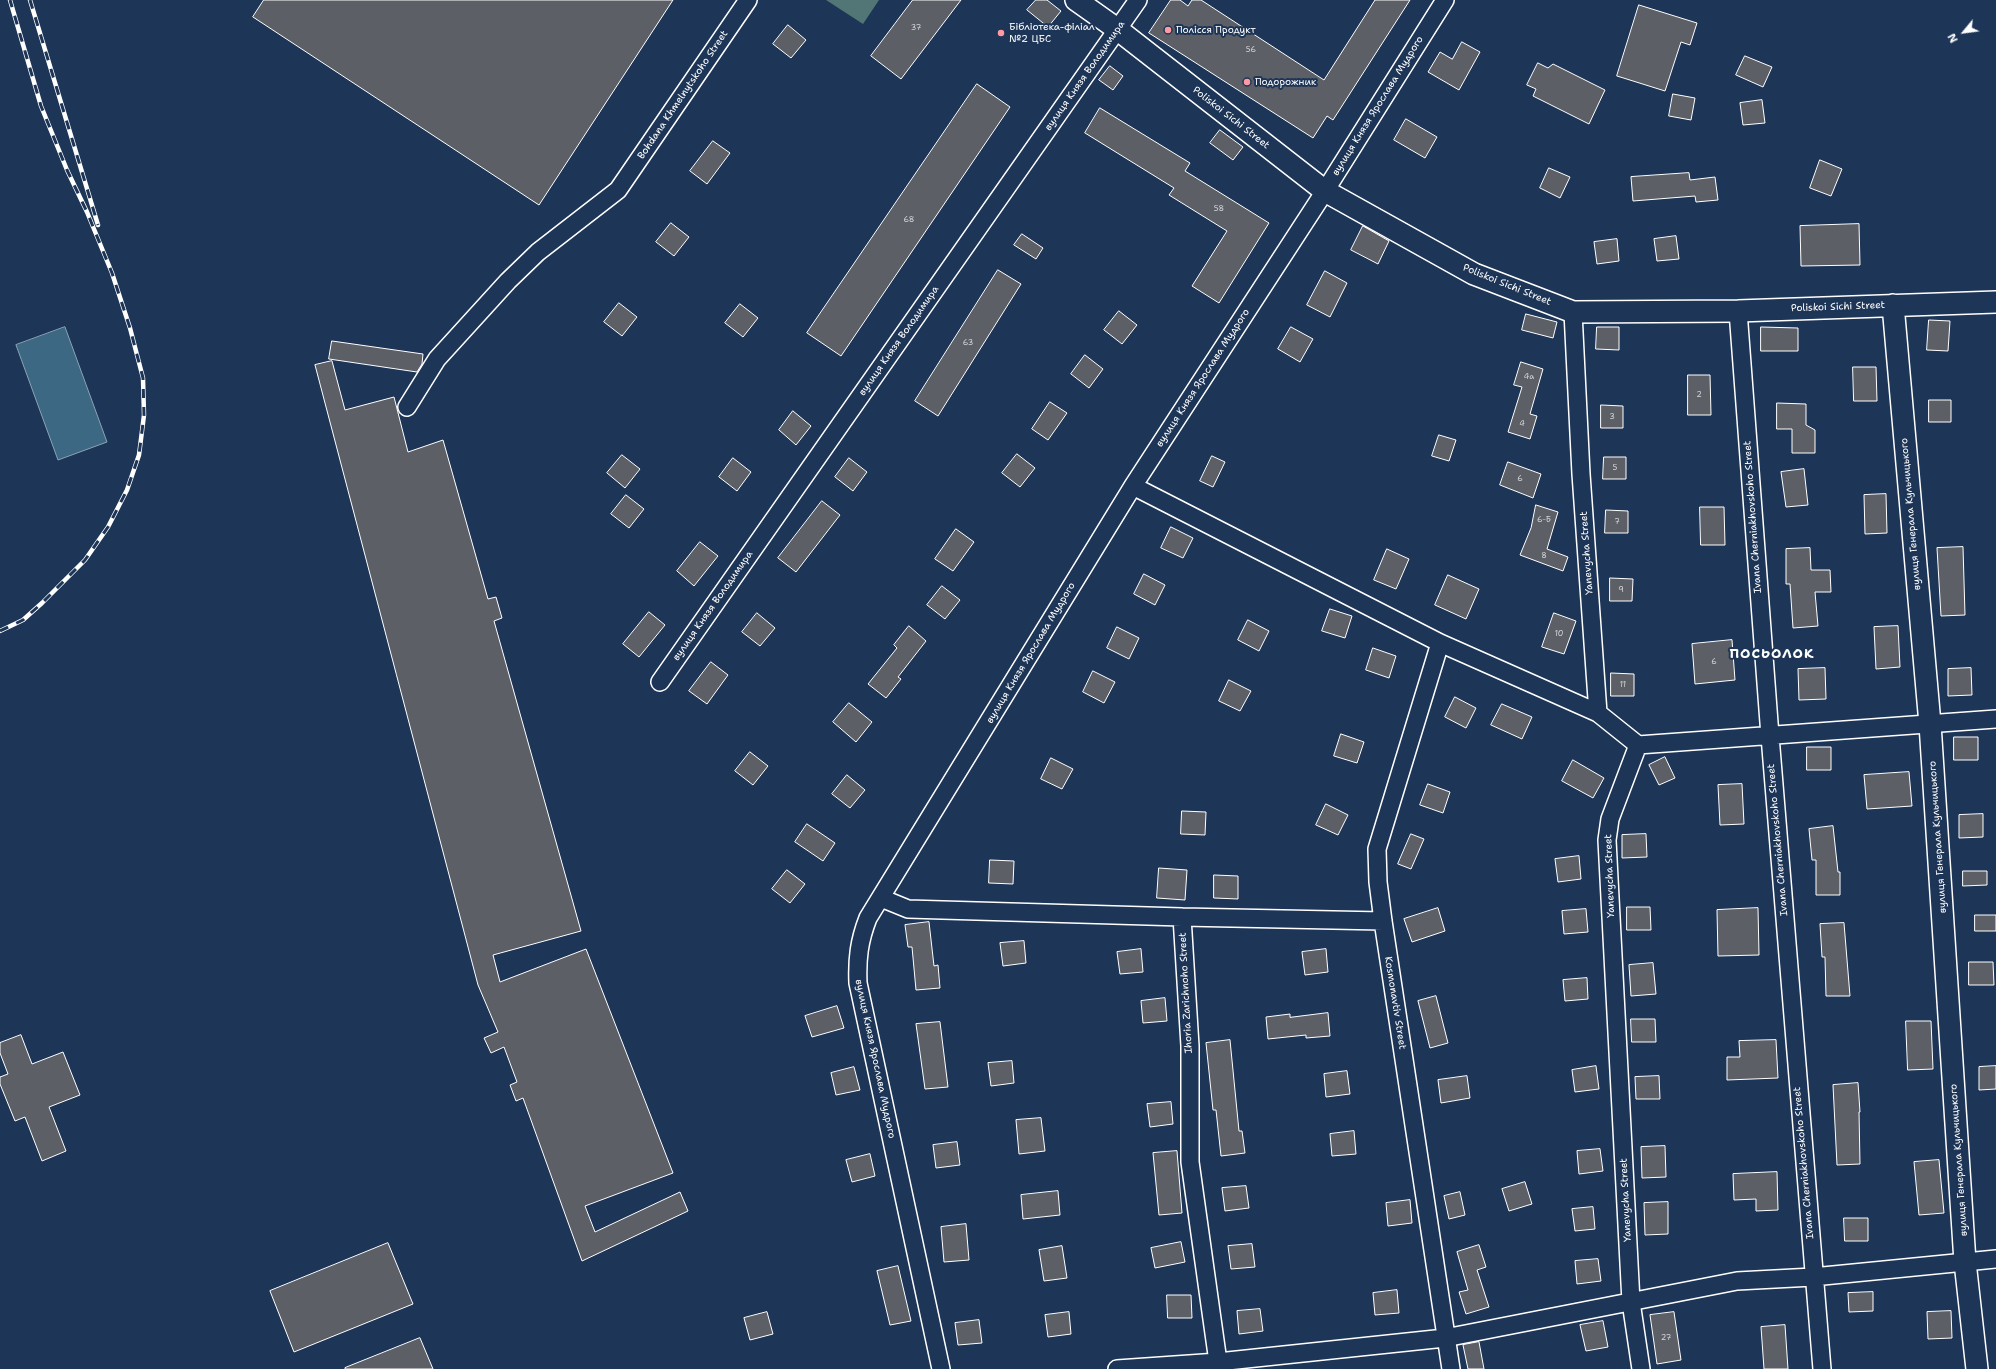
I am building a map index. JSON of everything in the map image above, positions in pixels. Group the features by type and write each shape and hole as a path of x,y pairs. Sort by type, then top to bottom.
{"street":[{"name":"Bohdana Khmelnytskoho Street","path":"407,407 437,359 508,281 538,252 618,190 748,0"},
{"name":"Poliskoi Sichi Street","path":"1076,0 1117,29 1325,191 1474,274 1573,312 1738,311 1996,302"},
{"name":"вулиця Князя Володимира","path":"660,682 1138,0"},
{"name":"вулиця Князя Ярослава Мудрого","path":"941,1369 858,983 857,957 861,936 868,918 1133,486 1325,191 1445,0"},
{"name":"вулиця Генерала Кульчицького","path":"1893,305 1930,724 1965,1262 1977,1369"},
{"name":"Ivana Cherniakhovskoho Street","path":"1738,311 1770,736 1813,1277 1822,1369"},
{"name":"Yanevycha Street","path":"1573,312 1581,474 1598,713"},
{"path":"1133,486 1440,643 1598,713 1638,745 1996,719"},
{"name":"Kosmonavtiv Street","path":"1440,643 1377,849 1378,882 1383,921 1445,1338 1451,1369"},
{"name":"Yanevycha Street","path":"1638,745 1610,819 1607,840 1632,1302 1641,1369"},
{"path":"881,898 908,909 1182,918 1383,921"},
{"name":"Ihoria Zarichnoho Street","path":"1182,918 1190,1046 1190,1162 1219,1366"},
{"path":"1117,1369 1219,1366 1445,1338 1632,1302 1683,1290 1737,1281 1813,1277 1996,1260"}],"green space":[{"path":"826,0 879,0 863,24"}],"water":[{"path":"65,327 107,442 58,460 16,345"}],"building":[{"path":"264,0 673,0 539,205 253,17"},
{"path":"913,0 961,0 901,79 871,56"},
{"path":"1036,0 1047,0 1061,11 1048,27 1027,10"},
{"path":"1171,0 1180,0 1188,6 1192,0 1201,0 1324,80 1375,0 1410,0 1333,120 1327,116 1313,138 1149,33"},
{"path":"1639,5 1697,23 1690,45 1681,42 1665,91 1617,76"},
{"path":"788,25 806,40 791,58 773,44"},
{"path":"1462,42 1480,52 1459,90 1428,72 1440,52 1452,59"},
{"path":"1745,56 1772,67 1763,87 1736,75"},
{"path":"1538,63 1548,68 1553,64 1605,90 1589,124 1533,96 1536,89 1527,85"},
{"path":"1110,66 1123,76 1113,90 1099,80"},
{"path":"977,84 1010,107 841,356 807,333"},
{"path":"1673,94 1695,98 1691,120 1669,116"},
{"path":"1762,100 1765,123 1743,125 1740,103"},
{"path":"1100,108 1190,163 1185,171 1269,223 1219,303 1192,286 1227,231 1169,195 1174,188 1085,133"},
{"path":"1406,119 1437,137 1425,158 1394,140"},
{"path":"1220,130 1243,147 1233,160 1210,143"},
{"path":"713,141 730,153 707,184 690,171"},
{"path":"1820,160 1842,169 1831,196 1810,188"},
{"path":"1549,168 1570,177 1560,198 1540,188"},
{"path":"1689,173 1690,180 1715,177 1718,200 1696,202 1695,196 1633,201 1631,177"},
{"path":"671,223 689,237 674,256 656,242"},
{"path":"1859,224 1860,265 1801,266 1800,226"},
{"path":"1363,226 1389,241 1378,264 1351,250"},
{"path":"1022,234 1043,248 1036,259 1014,245"},
{"path":"1676,236 1679,259 1657,261 1654,239"},
{"path":"1617,239 1619,261 1597,264 1594,242"},
{"path":"998,270 1021,284 938,416 915,401"},
{"path":"1325,271 1347,283 1330,317 1307,305"},
{"path":"619,303 637,317 622,336 604,322"},
{"path":"740,304 758,318 743,337 725,323"},
{"path":"1119,311 1137,325 1122,344 1104,330"},
{"path":"1526,314 1557,322 1553,338 1522,330"},
{"path":"1929,320 1950,321 1948,351 1927,350"},
{"path":"1291,327 1313,339 1300,362 1278,349"},
{"path":"1597,327 1619,327 1619,350 1596,349"},
{"path":"1761,327 1798,328 1798,351 1761,351"},
{"path":"332,341 423,354 422,364 417,372 329,359"},
{"path":"1085,355 1103,369 1089,388 1071,374"},
{"path":"332,361 345,410 394,397 408,452 443,440 488,599 496,597 502,618 494,621 581,931 493,955 500,982 586,949 673,1173 585,1206 595,1232 680,1192 688,1211 582,1261 523,1098 516,1101 510,1085 517,1082 504,1047 491,1053 484,1038 498,1032 478,985 315,365"},
{"path":"1521,362 1543,369 1530,414 1537,416 1530,439 1508,432 1522,387 1514,385"},
{"path":"1853,367 1876,367 1877,401 1854,401"},
{"path":"1688,375 1710,375 1711,415 1688,415"},
{"path":"1929,400 1951,400 1951,422 1929,422"},
{"path":"1050,402 1067,413 1048,440 1032,429"},
{"path":"1777,403 1806,404 1806,425 1815,430 1815,453 1792,453 1792,429 1777,429"},
{"path":"1601,405 1623,406 1623,428 1601,428"},
{"path":"793,411 811,426 796,445 779,430"},
{"path":"1439,435 1456,440 1449,461 1432,456"},
{"path":"1017,454 1035,468 1020,487 1002,473"},
{"path":"622,455 640,469 625,488 607,473"},
{"path":"1212,456 1225,462 1213,487 1200,481"},
{"path":"1604,457 1626,457 1626,479 1603,479"},
{"path":"733,458 751,472 737,491 719,477"},
{"path":"849,458 867,472 853,491 835,477"},
{"path":"1508,462 1541,474 1533,498 1500,485"},
{"path":"1804,469 1808,505 1786,507 1781,472"},
{"path":"1886,494 1887,533 1865,534 1864,495"},
{"path":"626,495 644,509 629,528 611,514"},
{"path":"822,501 840,515 796,572 778,558"},
{"path":"1536,505 1558,512 1547,549 1568,557 1563,571 1520,555 1531,528"},
{"path":"1700,507 1724,507 1725,545 1701,545"},
{"path":"1606,510 1628,511 1628,533 1605,533"},
{"path":"1171,527 1193,538 1183,558 1161,548"},
{"path":"956,529 974,542 953,571 935,559"},
{"path":"700,542 718,556 694,586 677,571"},
{"path":"1963,547 1965,615 1941,616 1937,548"},
{"path":"1810,548 1811,570 1830,570 1831,592 1815,592 1818,626 1793,628 1790,584 1786,584 1786,549"},
{"path":"1387,549 1409,559 1396,589 1374,580"},
{"path":"1144,574 1165,585 1155,605 1134,594"},
{"path":"1448,575 1479,589 1466,619 1435,605"},
{"path":"1610,578 1633,579 1632,601 1610,601"},
{"path":"942,586 960,600 945,619 927,605"},
{"path":"1330,609 1352,616 1345,638 1322,631"},
{"path":"649,612 665,625 639,657 623,644"},
{"path":"757,613 775,628 760,646 742,632"},
{"path":"1554,613 1576,621 1564,654 1542,647"},
{"path":"1248,620 1269,631 1259,651 1238,640"},
{"path":"909,626 926,641 898,677 901,679 886,698 868,684 897,648 894,645"},
{"path":"1898,626 1900,667 1876,669 1874,627"},
{"path":"1117,627 1139,638 1129,659 1107,648"},
{"path":"1732,640 1735,680 1695,684 1692,644"},
{"path":"1373,648 1396,656 1389,678 1366,670"},
{"path":"711,662 728,675 707,704 689,691"},
{"path":"1825,668 1826,699 1799,700 1798,669"},
{"path":"1971,668 1972,695 1948,696 1948,669"},
{"path":"1093,671 1115,682 1104,703 1083,692"},
{"path":"1611,673 1634,674 1634,696 1611,696"},
{"path":"1229,680 1251,691 1240,711 1219,701"},
{"path":"1455,697 1476,708 1466,728 1445,717"},
{"path":"849,703 872,722 856,742 833,722"},
{"path":"1502,704 1532,717 1522,739 1491,725"},
{"path":"1341,734 1364,742 1357,763 1334,756"},
{"path":"1954,737 1978,737 1978,760 1954,760"},
{"path":"1807,747 1831,747 1831,770 1807,770"},
{"path":"750,752 768,766 753,785 735,771"},
{"path":"1665,757 1675,778 1659,785 1649,765"},
{"path":"1051,758 1073,769 1062,789 1041,779"},
{"path":"1573,760 1604,778 1593,798 1562,781"},
{"path":"1909,772 1912,806 1867,809 1864,775"},
{"path":"847,775 865,790 850,808 832,794"},
{"path":"1428,784 1450,792 1443,813 1420,805"},
{"path":"1742,784 1744,824 1720,825 1718,785"},
{"path":"1326,804 1348,815 1338,835 1316,825"},
{"path":"1182,811 1206,812 1205,835 1181,834"},
{"path":"1983,814 1983,837 1959,838 1959,815"},
{"path":"807,824 835,843 823,861 795,842"},
{"path":"1833,826 1838,872 1840,872 1840,895 1816,895 1816,860 1812,860 1809,829"},
{"path":"1411,834 1424,839 1411,869 1398,864"},
{"path":"1646,834 1647,857 1622,858 1622,835"},
{"path":"1579,856 1581,879 1558,882 1555,859"},
{"path":"990,860 1014,861 1013,884 989,883"},
{"path":"1159,868 1187,870 1185,900 1157,898"},
{"path":"787,870 805,884 790,903 772,889"},
{"path":"1963,871 1987,871 1987,885 1963,886"},
{"path":"1214,875 1238,876 1238,899 1214,898"},
{"path":"1627,907 1650,907 1651,930 1627,930"},
{"path":"1438,908 1445,931 1412,942 1404,919"},
{"path":"1758,908 1759,955 1718,956 1717,910"},
{"path":"1586,909 1588,932 1564,934 1562,911"},
{"path":"1975,915 1996,915 1996,931 1975,931"},
{"path":"929,922 934,966 938,965 940,988 916,990 912,947 908,947 905,925"},
{"path":"1844,923 1850,996 1826,996 1825,957 1822,957 1820,924"},
{"path":"1024,941 1026,963 1003,966 1000,943"},
{"path":"1141,949 1143,972 1120,974 1117,952"},
{"path":"1326,949 1328,972 1305,975 1302,952"},
{"path":"1969,962 1993,962 1994,985 1969,985"},
{"path":"1653,963 1656,994 1631,996 1629,965"},
{"path":"1587,978 1588,999 1565,1001 1563,980"},
{"path":"1436,996 1448,1043 1430,1048 1418,1001"},
{"path":"1165,998 1167,1021 1143,1023 1141,1001"},
{"path":"837,1006 844,1028 812,1037 805,1016"},
{"path":"1328,1013 1330,1036 1306,1038 1306,1035 1268,1039 1266,1017 1290,1014 1290,1017"},
{"path":"1631,1019 1655,1019 1656,1042 1632,1042"},
{"path":"1906,1021 1931,1021 1933,1069 1908,1070"},
{"path":"940,1022 948,1087 925,1089 916,1024"},
{"path":"21,1035 32,1064 63,1052 80,1095 49,1107 66,1151 42,1161 25,1117 15,1121 0,1084 0,1077 8,1074 0,1053 0,1043"},
{"path":"1230,1040 1239,1131 1242,1131 1245,1153 1221,1156 1216,1110 1213,1110 1206,1043"},
{"path":"1776,1040 1778,1078 1727,1080 1727,1057 1740,1057 1739,1041"},
{"path":"1012,1061 1014,1083 991,1086 988,1063"},
{"path":"1596,1066 1599,1089 1575,1092 1572,1070"},
{"path":"1996,1066 1996,1089 1979,1090 1979,1067"},
{"path":"854,1067 860,1090 836,1095 831,1073"},
{"path":"1347,1071 1350,1094 1326,1097 1324,1074"},
{"path":"1467,1076 1470,1098 1441,1103 1438,1080"},
{"path":"1659,1076 1660,1099 1636,1099 1635,1077"},
{"path":"1858,1083 1860,1112 1860,1164 1837,1165 1833,1085"},
{"path":"1171,1102 1173,1124 1150,1127 1147,1104"},
{"path":"1041,1118 1045,1151 1019,1154 1016,1120"},
{"path":"1354,1131 1356,1154 1332,1156 1330,1134"},
{"path":"957,1142 960,1165 936,1168 933,1145"},
{"path":"1665,1146 1666,1177 1642,1178 1641,1147"},
{"path":"1600,1149 1603,1171 1579,1174 1577,1151"},
{"path":"1177,1151 1182,1213 1159,1215 1153,1153"},
{"path":"870,1154 875,1176 852,1182 846,1160"},
{"path":"1939,1160 1944,1213 1919,1215 1914,1162"},
{"path":"1777,1172 1778,1210 1756,1211 1756,1199 1734,1200 1733,1174"},
{"path":"1525,1182 1532,1204 1509,1211 1502,1189"},
{"path":"1246,1186 1249,1208 1225,1211 1222,1188"},
{"path":"1058,1191 1060,1215 1023,1219 1021,1195"},
{"path":"1460,1192 1465,1215 1449,1219 1444,1196"},
{"path":"1410,1200 1412,1223 1388,1226 1386,1203"},
{"path":"1668,1202 1668,1234 1645,1235 1644,1203"},
{"path":"1593,1207 1595,1229 1575,1231 1572,1209"},
{"path":"1844,1218 1868,1218 1868,1241 1845,1241"},
{"path":"966,1224 969,1260 944,1262 941,1227"},
{"path":"1181,1242 1185,1262 1155,1268 1151,1248"},
{"path":"388,1243 413,1304 294,1352 270,1291"},
{"path":"1252,1244 1255,1267 1231,1269 1228,1246"},
{"path":"1479,1245 1486,1267 1477,1270 1489,1307 1466,1314 1459,1292 1468,1290 1457,1252"},
{"path":"1062,1246 1067,1278 1044,1281 1039,1250"},
{"path":"1598,1259 1601,1281 1577,1284 1575,1261"},
{"path":"898,1266 911,1321 890,1325 877,1271"},
{"path":"1397,1290 1399,1313 1375,1315 1373,1293"},
{"path":"1873,1292 1873,1311 1849,1312 1848,1293"},
{"path":"1167,1295 1191,1295 1192,1318 1168,1318"},
{"path":"1260,1309 1263,1331 1239,1334 1237,1311"},
{"path":"1951,1311 1952,1338 1928,1339 1927,1312"},
{"path":"767,1312 773,1334 750,1340 744,1318"},
{"path":"1069,1312 1071,1334 1048,1337 1045,1315"},
{"path":"1674,1312 1681,1360 1657,1364 1650,1315"},
{"path":"979,1320 982,1343 958,1345 955,1323"},
{"path":"1603,1321 1608,1347 1586,1351 1580,1325"},
{"path":"1785,1325 1788,1369 1764,1369 1761,1327"},
{"path":"420,1338 433,1369 345,1369 345,1368"},
{"path":"1479,1342 1484,1369 1468,1369 1463,1345"}],"railway":[{"path":"0,631 23,620 42,603 85,560 108,527 127,490 139,455 144,415 143,378 130,328 112,273 41,106 10,0"},
{"path":"30,0 98,225"}],"place":[{"name":"Полісся Продукт","path":"1168,30"},
{"name":"Бібліотека-філіал №2 ЦБС","path":"1001,33"},
{"name":"Подорожник","path":"1247,82"}],"district":[{"name":"ПОСЬОЛОК","path":"1772,654"}]}
